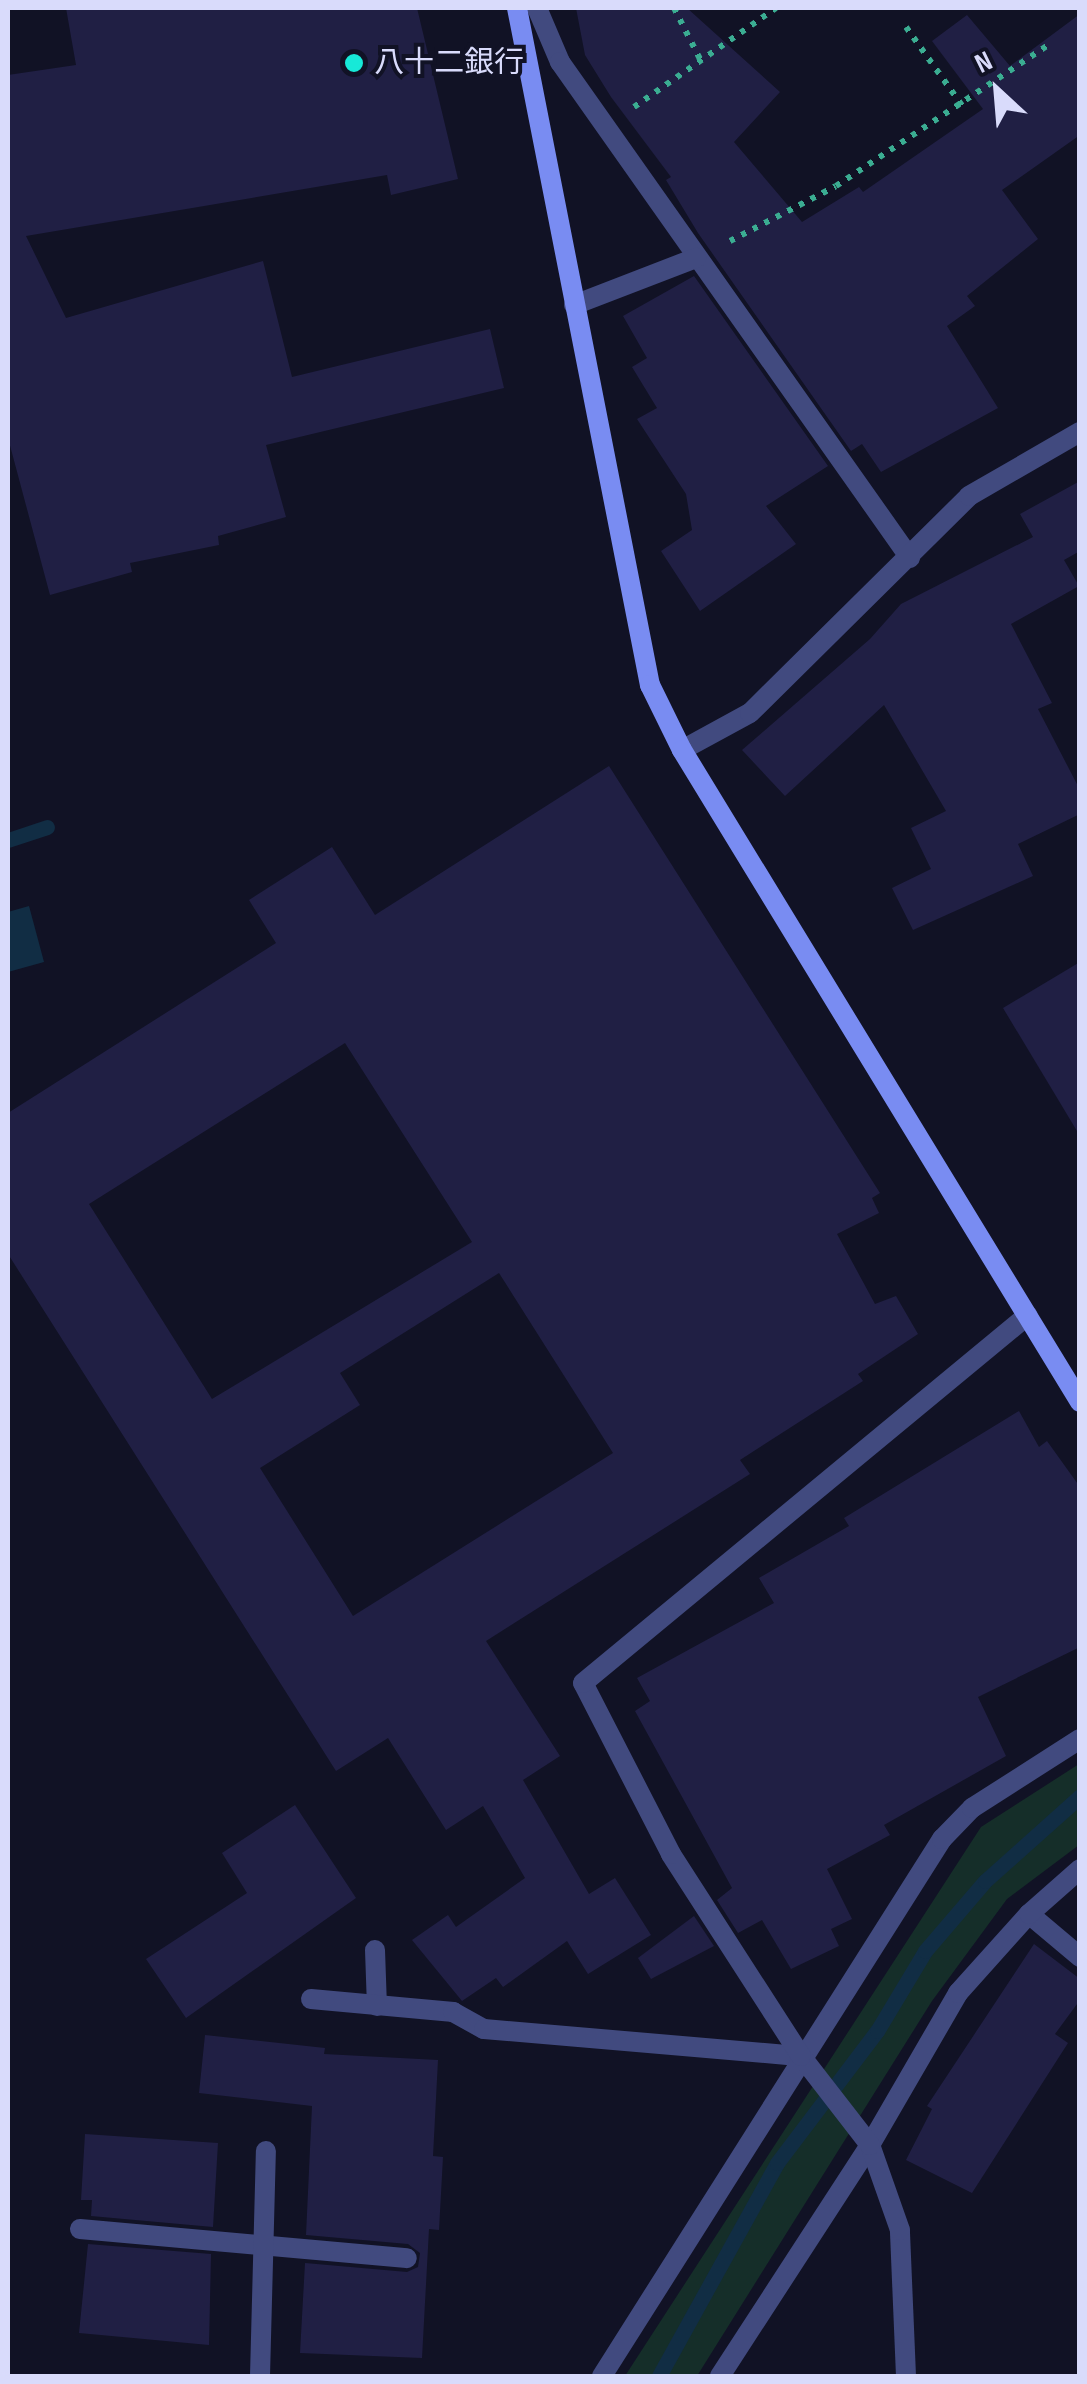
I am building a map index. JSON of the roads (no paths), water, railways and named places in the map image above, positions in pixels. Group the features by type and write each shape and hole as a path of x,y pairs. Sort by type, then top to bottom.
{"street":[{"path":"516,8 650,685 682,750 1080,1402"},
{"path":"538,8 560,62 910,558"},
{"path":"574,305 696,258"},
{"path":"682,750 750,713 969,496 1080,432"},
{"path":"906,2376 900,2230 864,2137 804,2060 671,1854 583,1684 1028,1315"},
{"path":"602,2376 741,2163 942,1839 972,1808 1080,1739"},
{"path":"720,2376 864,2137 958,1993 1028,1914 1080,1869"},
{"path":"1028,1914 1080,1956"},
{"path":"375,1950 377,2006"},
{"path":"311,2000 453,2012 484,2029 804,2060"},
{"path":"260,2376 266,2151"},
{"path":"80,2229 408,2258"}],"water":[{"path":"29,906 44,962 8,972 8,912"}],"waterway":[{"path":"8,840 47,827"},
{"path":"659,2376 777,2163 877,2031 925,1951 985,1881 1080,1796"}],"place":[{"name":"八十二銀行","path":"354,63"}]}
